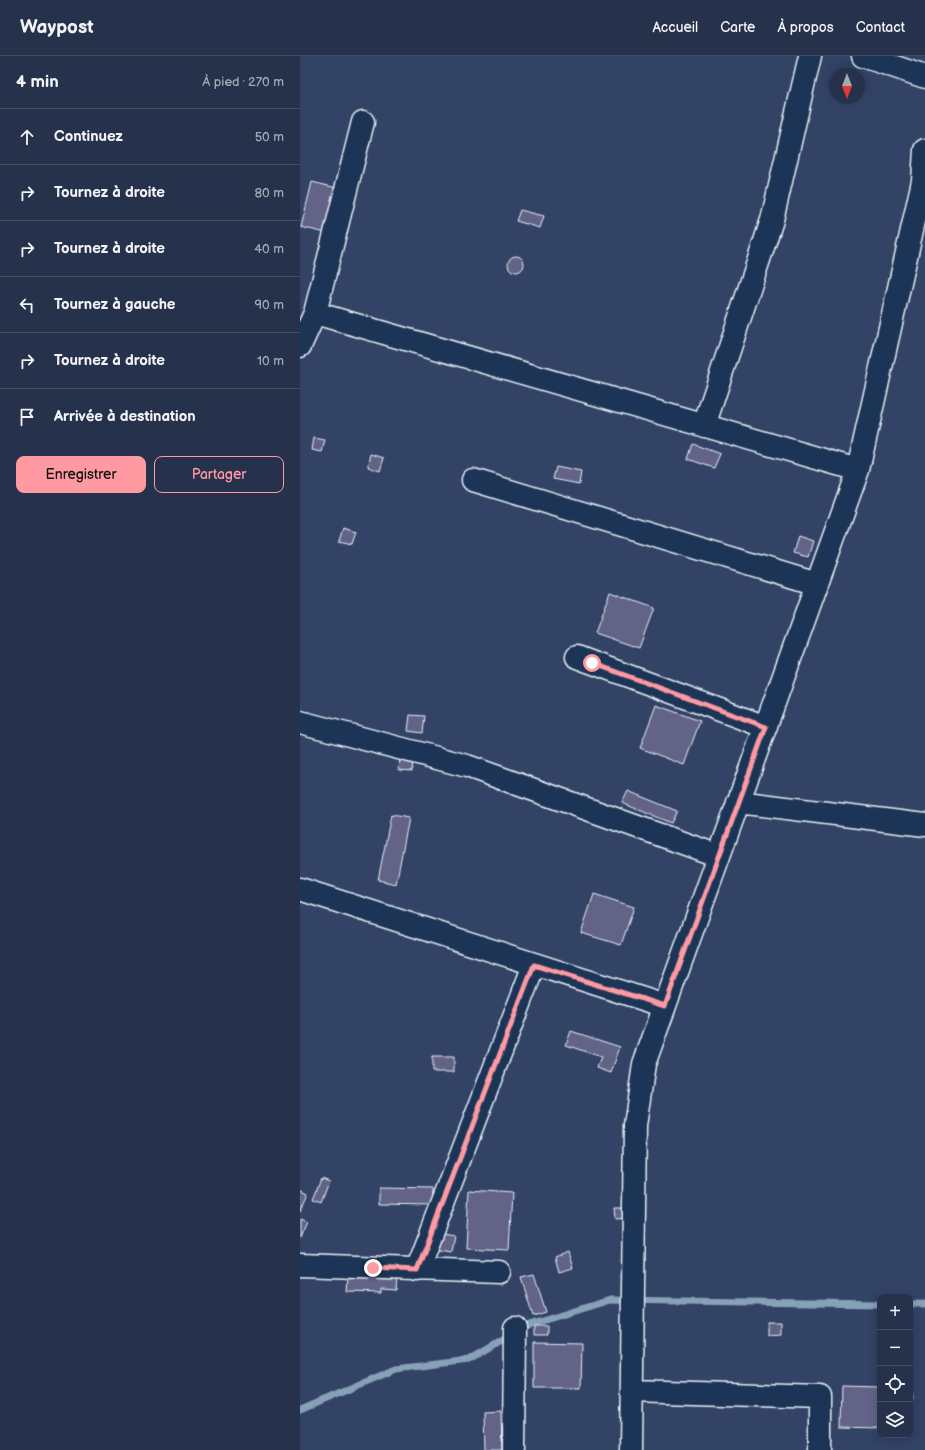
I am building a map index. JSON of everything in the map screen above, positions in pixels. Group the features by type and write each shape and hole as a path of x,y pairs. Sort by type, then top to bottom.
{"street":[{"path":"704,426 772,220 810,56"},
{"path":"863,56 925,77"},
{"path":"300,346 315,313 363,122"},
{"path":"631,1450 635,1126 644,1064 858,470 923,182 925,150"},
{"path":"315,313 858,470"},
{"path":"473,480 818,584"},
{"path":"577,657 766,727"},
{"path":"300,722 468,766 719,856"},
{"path":"738,802 925,826"},
{"path":"300,889 665,1006"},
{"path":"417,1270 534,965"},
{"path":"300,1265 498,1272"},
{"path":"514,1450 515,1328"},
{"path":"632,1391 820,1397 820,1450"}],"building":[{"path":"312,182 341,189 330,234 301,227"},
{"path":"520,210 544,216 540,228 516,221"},
{"path":"516,256 523,261 524,264 519,271 516,272 509,267 508,264 513,257"},
{"path":"314,438 325,440 322,452 312,450"},
{"path":"693,444 720,454 714,468 688,459"},
{"path":"371,454 384,458 380,471 368,467"},
{"path":"556,467 581,472 579,484 553,479"},
{"path":"343,528 356,532 352,544 339,541"},
{"path":"798,536 813,541 808,557 793,553"},
{"path":"610,592 654,608 639,648 595,633"},
{"path":"656,705 700,721 684,765 640,748"},
{"path":"410,715 424,716 422,733 408,731"},
{"path":"400,758 413,759 412,771 399,770"},
{"path":"628,791 677,811 671,823 622,803"},
{"path":"391,815 409,818 396,884 378,880"},
{"path":"594,894 634,907 621,945 581,933"},
{"path":"571,1031 620,1047 611,1073 597,1068 601,1057 566,1045"},
{"path":"432,1057 454,1057 454,1072 432,1072"},
{"path":"321,1178 329,1181 321,1202 313,1199"},
{"path":"379,1188 433,1189 432,1205 379,1204"},
{"path":"300,1189 308,1193 300,1211"},
{"path":"469,1190 512,1193 509,1250 466,1248"},
{"path":"614,1208 624,1208 625,1218 615,1219"},
{"path":"300,1219 307,1222 300,1238"},
{"path":"436,1233 454,1236 451,1252 433,1249"},
{"path":"568,1252 573,1268 559,1272 555,1257"},
{"path":"534,1274 546,1312 533,1316 521,1277"},
{"path":"348,1276 397,1278 396,1290 381,1289 381,1293 347,1292"},
{"path":"767,1322 781,1322 781,1335 767,1336"},
{"path":"534,1326 547,1326 547,1335 534,1335"},
{"path":"534,1342 582,1343 581,1388 534,1388"},
{"path":"842,1386 877,1387 877,1428 841,1427"},
{"path":"501,1411 502,1450 484,1450 483,1412"}],"waterway":[{"path":"300,1410 396,1369 469,1360 529,1325 610,1300 877,1304"},
{"path":"913,1304 925,1304"}],"route":[{"path":"373,1268 417,1270 534,965 665,1006 766,727 592,663"}]}
